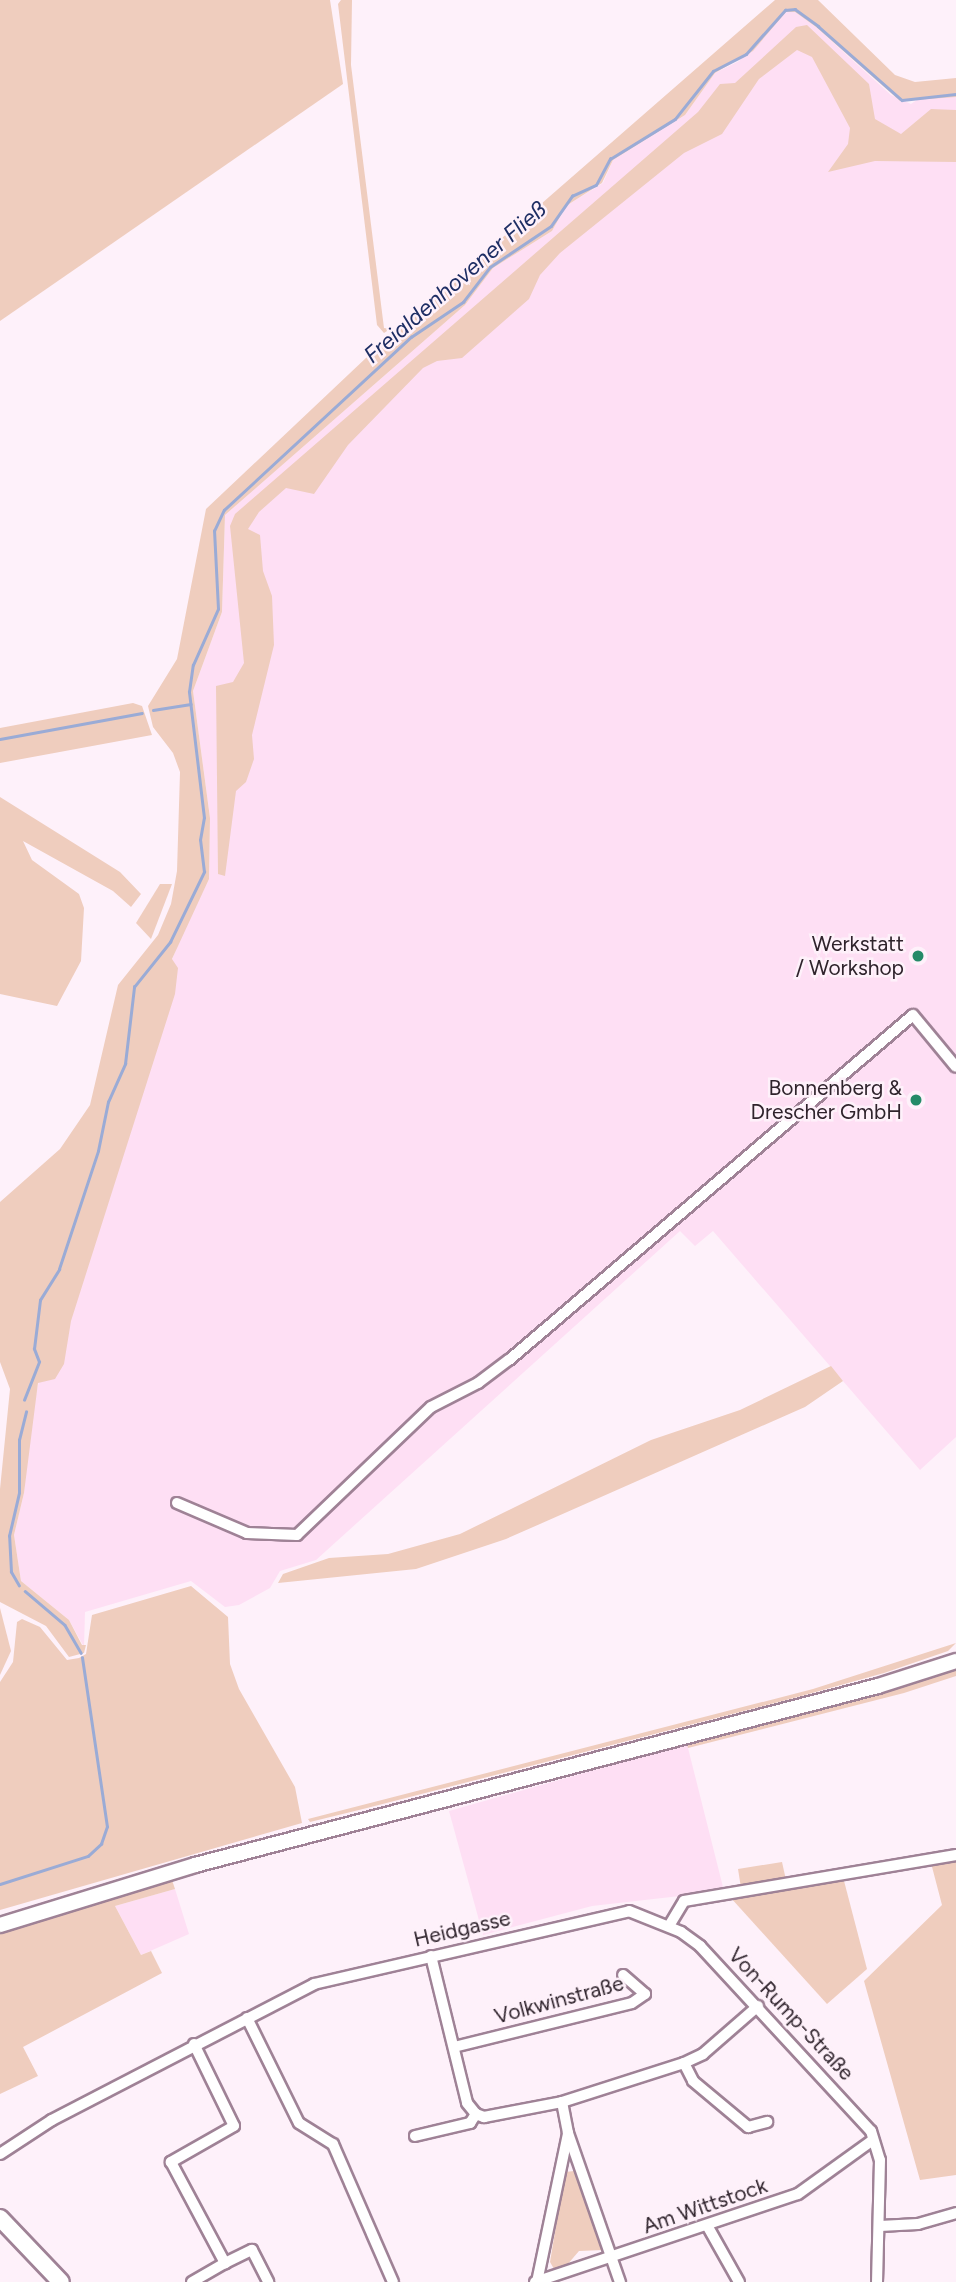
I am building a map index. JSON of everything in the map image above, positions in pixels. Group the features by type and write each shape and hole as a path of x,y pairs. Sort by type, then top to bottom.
{"main road":[{"path":"0,2218 50,2282"},
{"path":"16,2237 61,2282"}],"street":[{"path":"177,1503 247,1533 297,1535 431,1407 478,1383 509,1360 913,1015 956,1066"},
{"path":"0,1925 195,1865 853,1693 955,1661"},
{"path":"669,1926 684,1901 956,1855"},
{"name":"Heidgasse","path":"0,2154 52,2120 194,2044 337,1976 629,1911 669,1926"},
{"name":"Von-Rump-Straße","path":"669,1926 701,1946 864,2122 873,2140"},
{"path":"431,1956 467,2103 476,2114"},
{"name":"Volkwinstraße","path":"454,2047 632,2003 645,1994 623,1975"},
{"path":"415,2136 470,2123 476,2114 562,2102 684,2063 703,2054 758,2006"},
{"path":"247,2018 299,2123 333,2144 393,2282"},
{"path":"194,2044 234,2126 171,2162 225,2263"},
{"path":"684,2063 694,2081 748,2127 767,2122"},
{"path":"562,2102 568,2133 620,2282"},
{"path":"536,2282 568,2133"},
{"path":"873,2140 880,2160 877,2282"},
{"name":"Am Wittstock","path":"536,2282 708,2227 798,2194 873,2140"},
{"path":"880,2225 918,2224 956,2213"},
{"path":"708,2227 739,2282"},
{"path":"199,2280 225,2263 257,2248 268,2282"}],"shaded area":[{"path":"0,0 330,0 343,84 0,321"},
{"path":"341,0 352,0 351,65 384,328 390,329 384,333 377,325 338,4"},
{"path":"775,0 818,0 895,75 915,82 956,78 956,97 900,101 816,27 795,12 786,12 753,51 715,73 685,115 613,160 602,183 566,206 552,231 493,268 465,305 225,515 222,612 193,691 210,818 209,879 172,959 178,968 175,994 71,1321 64,1364 55,1379 38,1383 24,1493 14,1535 21,1581 69,1620 82,1645 86,1645 84,1653 69,1657 46,1626 0,1602 0,1489 10,1389 0,1362 0,1202 60,1149 90,1105 118,985 158,935 171,904 177,871 180,772 173,753 153,727 148,706 177,659 206,509 385,340"},
{"path":"786,12 795,12 816,27 891,95 911,104 920,98 956,97 956,1437 920,1470 713,1231 695,1246 680,1231 316,1560 280,1571 270,1588 239,1605 225,1607 191,1581 85,1612 84,1647 69,1620 21,1581 14,1535 24,1493 30,1422 42,1367 128,1070 185,927 209,879 210,818 193,691 222,612 225,515 465,305 493,268 552,231 566,206 603,183 613,160 685,115 715,73 739,61"},
{"path":"807,25 869,84 875,119 901,134 931,109 956,110 956,162 875,161 828,172 848,144 850,128 812,57 797,50 759,79 722,134 684,153 560,253 540,275 529,299 462,358 437,361 423,368 348,445 314,494 286,488 259,512 248,529 260,535 263,571 272,596 274,645 252,735 254,759 246,782 236,791 225,876 218,874 216,686 233,682 244,663 230,526 235,514 698,112 720,84 735,83 796,27"},
{"path":"133,703 142,706 152,735 0,763 0,728"},
{"path":"0,797 120,872 141,894 131,907 113,891 23,841 32,860 79,894 84,908 81,961 57,1006 0,994"},
{"path":"160,884 172,884 151,939 136,923"},
{"path":"831,1366 843,1381 805,1407 506,1539 416,1569 278,1583 283,1574 329,1558 388,1554 460,1534 651,1440 740,1410"},
{"path":"191,1586 228,1617 230,1664 239,1689 295,1787 302,1823 0,1910 0,1682 13,1662 17,1622 22,1619 40,1627 67,1660 79,1658 86,1654 92,1615"},
{"path":"0,1608 11,1651 0,1675"},
{"path":"956,1643 948,1651 884,1673 794,1698 367,1808 310,1822 308,1819 813,1689"},
{"path":"956,1667 956,1676 904,1693 688,1748 687,1744"},
{"path":"687,1744 724,1891 592,1906 483,1935 449,1811"},
{"path":"956,1858 956,2175 920,2180 864,1981 942,1905 931,1863"},
{"path":"782,1862 786,1880 741,1888 738,1869"},
{"path":"171,1877 175,1889 115,1906 141,1955 151,1951 162,1973 23,2047 38,2076 0,2094 0,1928"},
{"path":"843,1877 867,1969 827,2004 730,1897"},
{"path":"175,1889 189,1934 141,1955 115,1906"},
{"path":"574,2171 595,2231 604,2239 604,2250 579,2251 567,2265 554,2269 550,2262 565,2172"}],"waterway":[{"name":"Freialdenhovener Fließ","path":"24,1400 39,1362 34,1349 40,1300 59,1269 98,1151 108,1102 125,1064 134,987 170,942 204,872 200,840 204,818 189,692 193,665 218,609 214,531 224,510 411,337 463,302 490,267 551,226 572,196 596,185 610,159 675,119 713,71 746,54 785,10 795,9 818,26 902,100 956,94"},
{"path":"153,710 191,704"},
{"path":"0,739 142,713"},
{"path":"19,1586 11,1572 9,1536 19,1493 19,1440 26,1412"},
{"path":"25,1591 65,1625 81,1653"},
{"path":"0,1884 88,1856 101,1844 107,1827 82,1658"}],"place":[{"name":"Werkstatt / Workshop","path":"918,956"},
{"name":"Bonnenberg & Drescher GmbH","path":"916,1100"}]}
